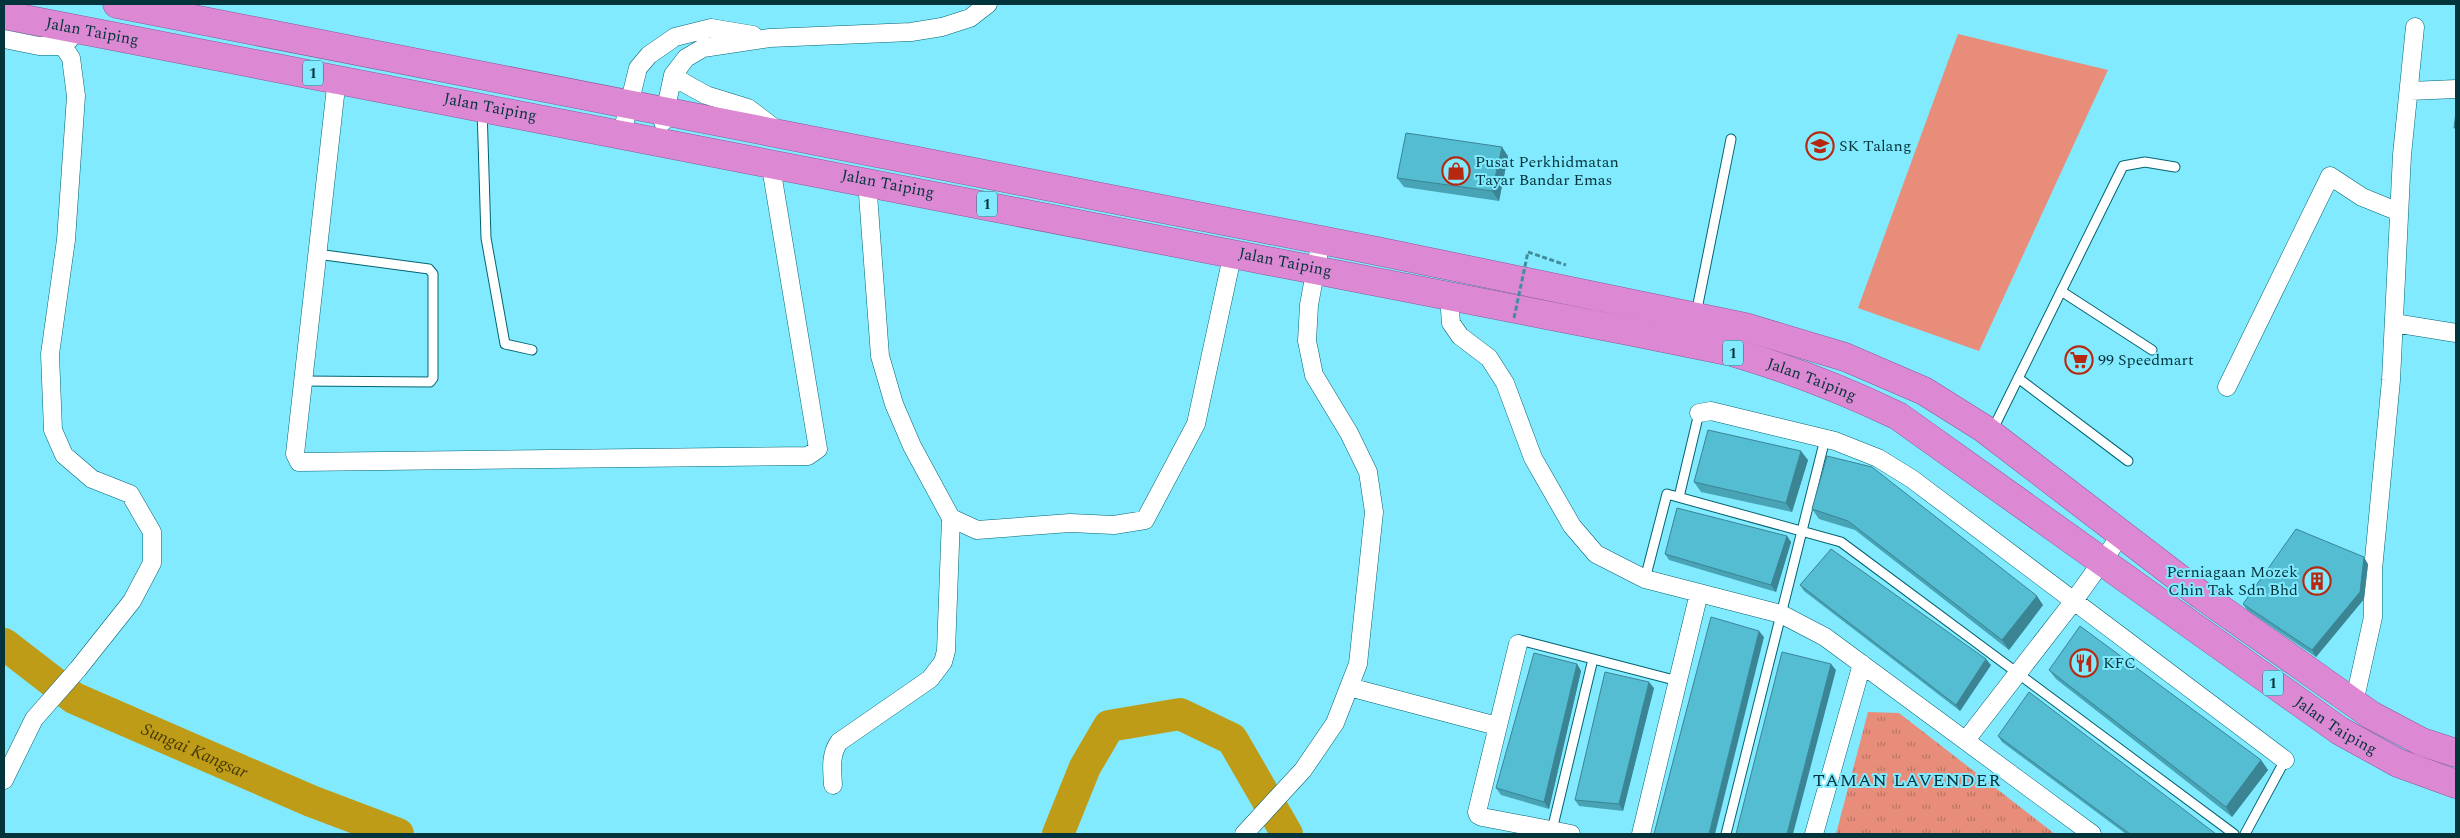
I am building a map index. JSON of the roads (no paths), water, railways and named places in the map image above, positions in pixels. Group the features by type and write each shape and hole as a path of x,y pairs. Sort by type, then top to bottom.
{"highway":[{"name":"Jalan Taiping","path":"117,4 1321,240 1692,330 1732,352 1786,368 1838,388 1898,416 2340,731 2398,763 2456,784"},
{"name":"Jalan Taiping","path":"4,15 71,38 337,78 770,161 1449,296 1692,330 1745,327 1845,357 1924,392 1991,434 2121,535 2371,715 2422,742 2456,753"}],"street":[{"path":"658,140 673,74 686,58 703,48 770,38 911,32 970,18 988,4"},
{"path":"2354,703 2373,618 2374,570 2394,323 2402,154 2415,27"},
{"path":"622,133 638,68 649,55 675,37 710,28 770,38"},
{"path":"4,38 39,46 71,38 71,58 76,96 66,240 50,354 54,430 64,455 92,480 130,494 152,532 152,563 132,601 78,669 34,718 4,780"},
{"path":"673,74 706,95 748,108 783,134"},
{"path":"337,78 302,381 295,454 299,462 808,456 818,449 770,161"},
{"path":"2410,90 2456,89"},
{"path":"2227,386 2330,176 2362,198 2399,212"},
{"path":"833,785 832,760 834,749 839,742 930,679 943,662 946,651 951,518 912,446 894,404 880,356 867,181"},
{"path":"1244,833 1303,770 1335,723 1358,664 1374,512 1368,472 1349,433 1314,375 1307,340 1309,305 1321,240"},
{"path":"951,518 978,530 1070,523 1114,525 1145,520 1196,424 1233,252"},
{"path":"1449,296 1451,323 1460,336 1489,358 1505,383 1533,458 1572,526 1596,554 1645,579 1781,614 1825,637 2092,834"},
{"path":"2394,323 2456,333"},
{"path":"1699,413 1711,411 1825,439 1878,458 1912,479 2284,760"},
{"path":"1966,740 2073,602 2121,535"},
{"path":"1641,834 1699,593"},
{"path":"1518,644 1477,812 1478,815 1571,834"},
{"path":"1814,834 1862,664"},
{"path":"1349,687 1497,726"}],"lane":[{"path":"482,106 486,238 505,344 532,350"},
{"path":"1692,330 1731,139"},
{"path":"1991,434 2123,166 2145,162 2175,167"},
{"path":"302,381 430,382 433,378 433,274 429,269 317,254"},
{"path":"2061,291 2152,350"},
{"path":"2018,378 2128,461"},
{"path":"1679,497 1699,413"},
{"path":"1726,834 1825,439"},
{"path":"1645,579 1667,494 1841,542 2234,834"},
{"path":"1518,644 1520,640 1678,681"},
{"path":"1552,830 1593,659"},
{"path":"2245,834 2284,760"}],"waterway":[{"name":"Sungai Kangsar","path":"4,644 74,698 311,801 398,834"},
{"name":"Sungai Kangsar","path":"1058,834 1085,767 1109,726 1180,714 1232,739 1287,834"}],"place":[{"name":"SK Talang","path":"1820,146"},
{"name":"Pusat Perkhidmatan Tayar Bandar Emas","path":"1456,171"},
{"name":"99 Speedmart","path":"2079,360"},
{"name":"Perniagaan Mozek Chin Tak Sdn Bhd","path":"2317,581"},
{"name":"KFC","path":"2084,663"}],"district":[{"name":"TAMAN LAVENDER","path":"1907,780"}]}
